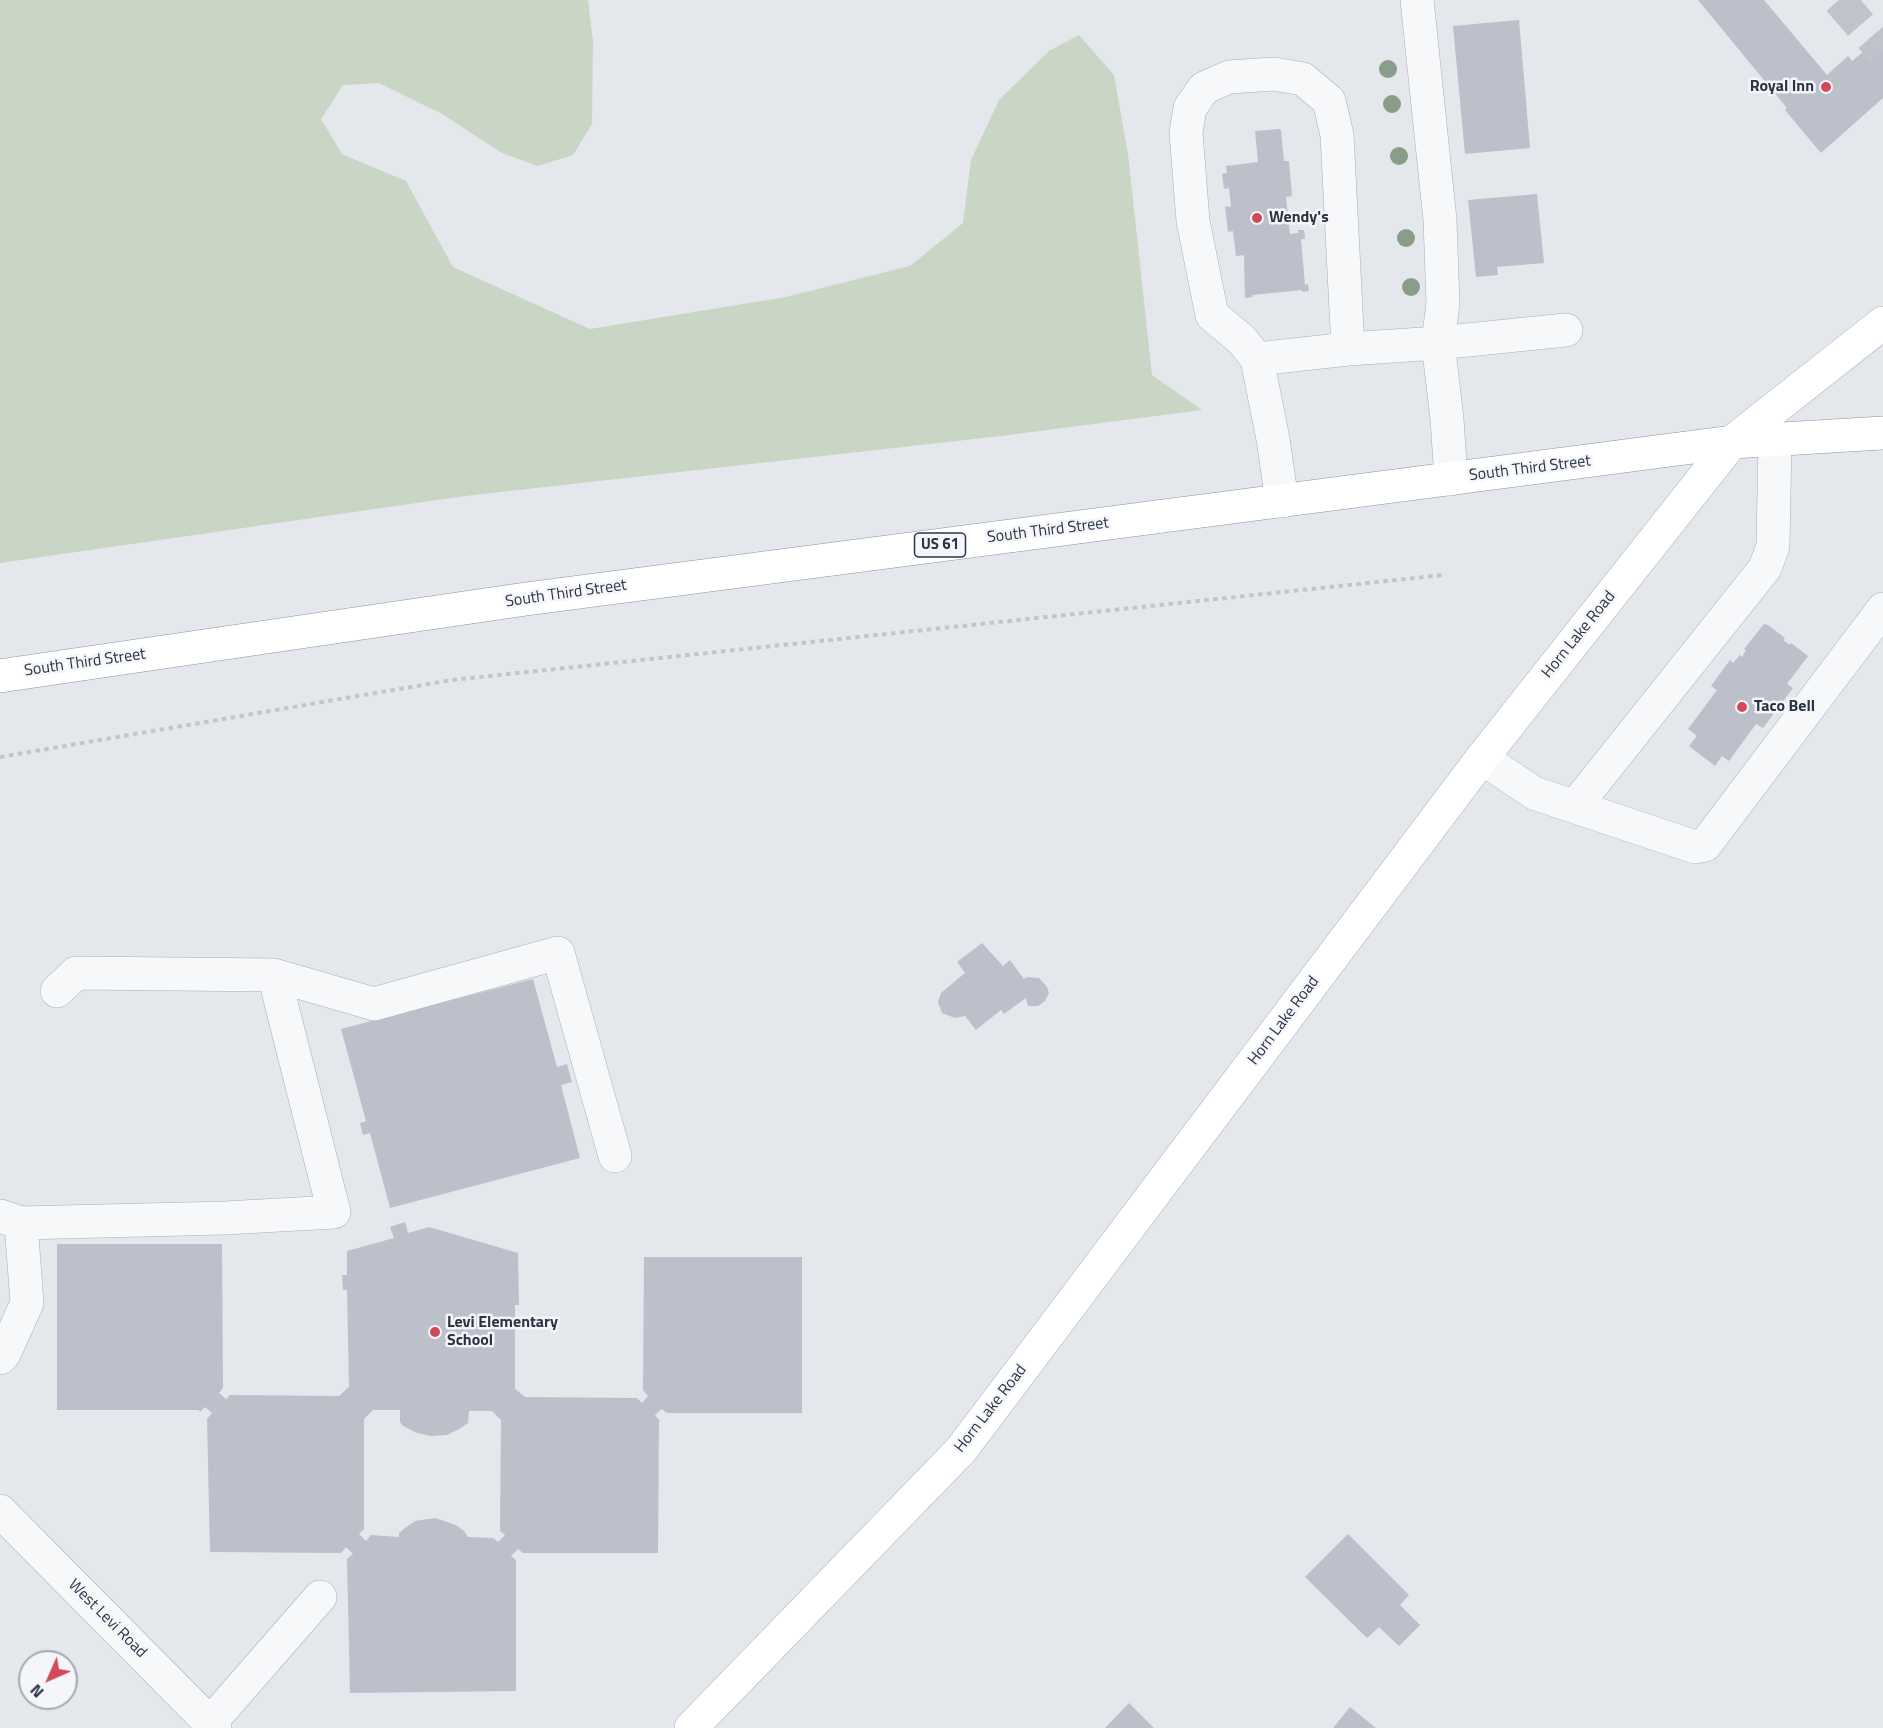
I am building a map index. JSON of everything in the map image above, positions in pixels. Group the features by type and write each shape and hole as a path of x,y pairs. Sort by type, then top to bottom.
{"main road":[{"name":"Horn Lake Road","path":"690,1728 961,1450 1482,758 1732,442 1883,322"},
{"name":"South Third Street","path":"0,676 538,597 1732,442 1883,433"}],"street":[{"path":"1417,0 1440,220 1443,303 1438,344 1451,479"},
{"path":"1282,501 1273,439 1257,359 1242,340 1212,315 1194,221 1186,133 1190,108 1204,88 1229,77 1274,74 1303,79 1329,101 1337,135 1348,348"},
{"path":"1257,359 1348,348 1438,344 1566,330"},
{"path":"1576,805 1765,568 1773,546 1775,440"},
{"path":"1482,758 1534,793 1576,805 1695,847 1705,845 1883,609"},
{"path":"57,991 76,973 274,975 374,1004 558,953 615,1156"},
{"path":"0,1358 4,1354 27,1303 10,1220 225,1218 334,1212 274,975"},
{"name":"West Levi Road","path":"0,1511 212,1725"},
{"path":"212,1725 321,1597"}],"path":[{"path":"0,757 452,680 1443,575"}],"green space":[{"path":"0,0 588,0 593,41 592,124 573,155 538,166 502,153 442,114 379,83 343,85 321,119 342,154 406,181 453,267 590,329 786,297 910,266 963,223 971,160 999,100 1049,51 1079,35 1114,75 1128,154 1152,375 1202,410 1001,436 465,496 0,563"}],"building":[{"name":"Royal Inn","path":"1698,0 1764,0 1827,75 1848,56 1852,61 1883,36 1883,98 1821,153"},
{"path":"1519,20 1530,148 1465,154 1453,26"},
{"name":"Wendy's","path":"1281,130 1284,161 1289,161 1292,196 1286,197 1290,234 1304,230 1305,239 1301,239 1305,285 1308,284 1309,291 1252,295 1253,297 1245,298 1244,255 1236,256 1233,231 1228,232 1225,206 1231,207 1229,188 1224,189 1222,174 1227,173 1226,166 1258,162 1255,131"},
{"path":"1537,194 1544,263 1497,267 1498,275 1476,277 1468,200"},
{"name":"Taco Bell","path":"1764,624 1808,656 1787,684 1793,688 1763,728 1756,724 1729,761 1722,756 1715,766 1689,746 1697,736 1688,729 1717,690 1711,686 1730,660 1733,663 1740,655 1742,657 1746,650 1744,649"},
{"path":"982,943 1003,966 1010,960 1024,979 1039,978 1049,993 1045,1001 1038,1006 1028,1006 1026,998 1004,1014 1001,1010 976,1030 965,1016 955,1018 942,1013 938,1002 941,993 965,973 957,962"},
{"path":"533,979 557,1067 567,1064 572,1082 561,1085 580,1158 390,1208 370,1133 363,1135 360,1123 366,1121 341,1029"},
{"path":"405,1222 408,1233 429,1227 518,1253 519,1305 515,1305 515,1389 525,1397 637,1398 642,1403 648,1396 643,1390 644,1257 802,1257 802,1413 667,1413 662,1409 655,1415 660,1421 658,1553 523,1553 518,1549 511,1556 516,1560 516,1691 350,1693 347,1559 353,1554 346,1547 341,1553 210,1552 207,1419 212,1413 205,1407 200,1412 199,1410 57,1410 57,1244 222,1244 223,1388 219,1393 226,1399 230,1395 339,1396 349,1387 347,1290 343,1290 342,1275 347,1275 347,1251 394,1238 390,1227","holes":["373,1410 400,1410 400,1422 403,1426 417,1433 431,1436 447,1435 461,1428 468,1423 469,1411 492,1411 501,1420 500,1531 505,1535 498,1542 493,1538 468,1537 456,1525 435,1518 415,1521 399,1533 399,1537 371,1535 366,1541 359,1534 364,1529 364,1419"]},
{"path":"1348,1534 1409,1595 1400,1605 1420,1625 1399,1646 1379,1627 1367,1638 1305,1577"},
{"path":"1129,1703 1154,1728 1105,1728"},
{"path":"1350,1707 1376,1728 1333,1728"}],"tunnel":[{"path":"1839,0 1883,51"}],"place":[{"name":"Royal Inn","path":"1826,87"},
{"name":"Wendy's","path":"1257,218"},
{"name":"Taco Bell","path":"1742,707"},
{"name":"Levi Elementary School","path":"435,1332"}]}
